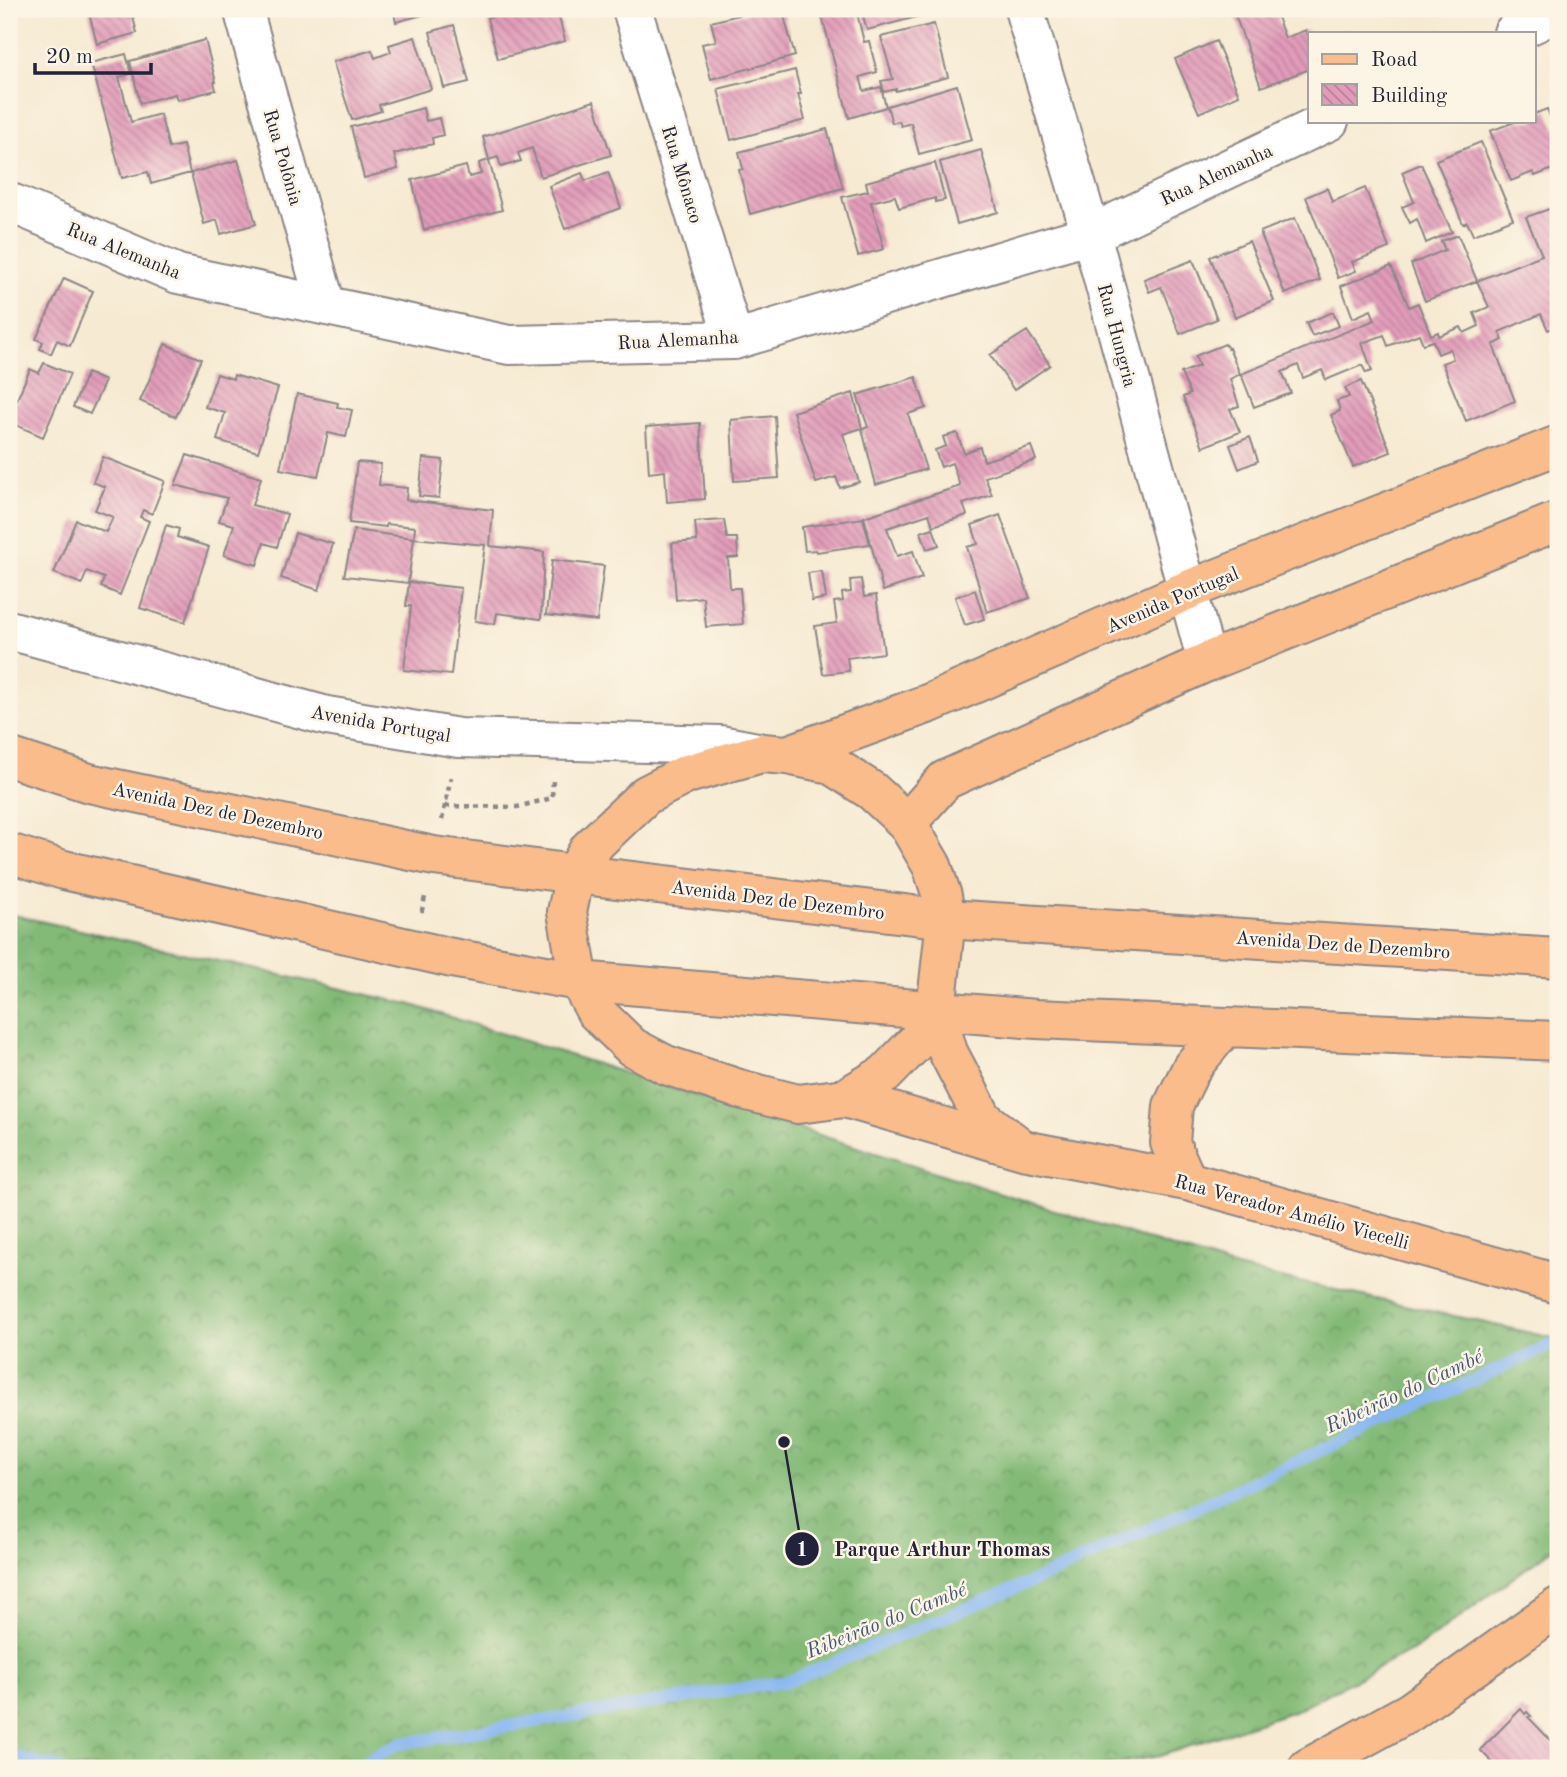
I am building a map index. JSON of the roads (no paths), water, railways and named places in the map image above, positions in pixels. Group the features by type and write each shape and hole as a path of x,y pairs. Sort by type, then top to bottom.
{"main road":[{"name":"Avenida Portugal","path":"774,754 930,703 1188,590 1558,445"},
{"path":"907,823 945,780 1207,662 1558,521"},
{"path":"774,754 830,764 872,792 907,823 932,866 946,919 936,1010 917,1041 885,1074 845,1098 798,1104 739,1089 666,1065 632,1047 596,1012 579,981 567,912 575,874 589,849 646,795 687,774 774,754"},
{"name":"Avenida Dez de Dezembro","path":"9,757 89,783 434,856 946,919 1558,958"},
{"path":"9,853 64,870 440,955 579,981 1036,1019 1558,1041"},
{"name":"Rua Vereador Amélio Viecelli","path":"936,1010 948,1052 984,1119 1023,1150"},
{"path":"1187,1181 1170,1143 1173,1106 1192,1067 1225,1027"},
{"name":"Rua Vereador Amélio Viecelli","path":"845,1098 1023,1150 1187,1181 1558,1284"},
{"path":"1308,1768 1409,1712 1558,1607"}],"street":[{"name":"Rua Polônia","path":"243,9 326,306"},
{"name":"Rua Mônaco","path":"632,9 734,340"},
{"name":"Rua Hungria","path":"1024,9 1091,234 1207,662"},
{"path":"1515,32 1558,12"},
{"name":"Rua Alemanha","path":"9,202 178,275 509,345 734,340 1091,234 1327,122"},
{"name":"Avenida Portugal","path":"9,630 327,716 446,736 720,744 774,754"}],"waterway":[{"name":"Ribeirão do Cambé","path":"353,1768 398,1744 789,1681 1048,1575 1558,1342"},
{"name":"Ribeirão do Cambé","path":"9,1754 60,1768"}],"place":[{"name":"Parque Arthur Thomas","path":"784,1442"}]}
